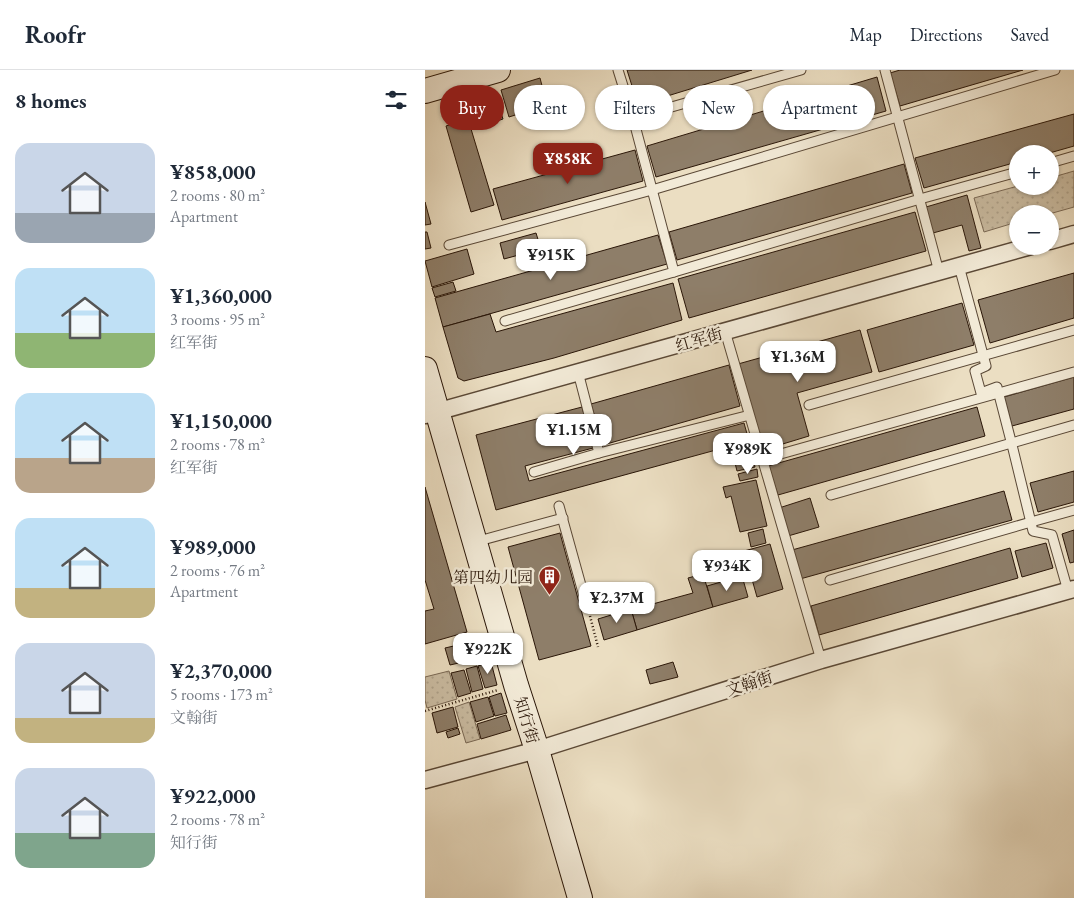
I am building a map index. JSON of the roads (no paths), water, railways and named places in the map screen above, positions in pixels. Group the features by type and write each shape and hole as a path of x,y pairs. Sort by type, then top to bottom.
{"street":[{"path":"425,91 498,70"},
{"path":"1059,238 1074,234"},
{"name":"红军街","path":"431,413 1009,252"},
{"name":"知行街","path":"425,369 431,413 475,542 580,898"},
{"name":"文翰街","path":"425,780 537,750 821,660 1071,590"}],"lane":[{"path":"618,70 633,118 674,272"},
{"path":"673,107 801,70"},
{"path":"885,70 939,272"},
{"path":"449,245 652,190 1055,70"},
{"path":"1059,160 1074,156"},
{"path":"505,321 1009,174"},
{"path":"959,266 986,366 975,371 981,393 997,387 1033,531 1052,536 1071,590"},
{"path":"809,405 1074,330"},
{"path":"725,331 821,660"},
{"path":"578,372 599,453"},
{"path":"777,455 1074,372"},
{"path":"534,472 599,453 746,416"},
{"path":"831,495 1074,425"},
{"path":"559,506 587,607"},
{"path":"830,580 1074,510"},
{"path":"475,542 563,518"}],"place":[{"name":"第四幼儿园","path":"549,596"}]}
